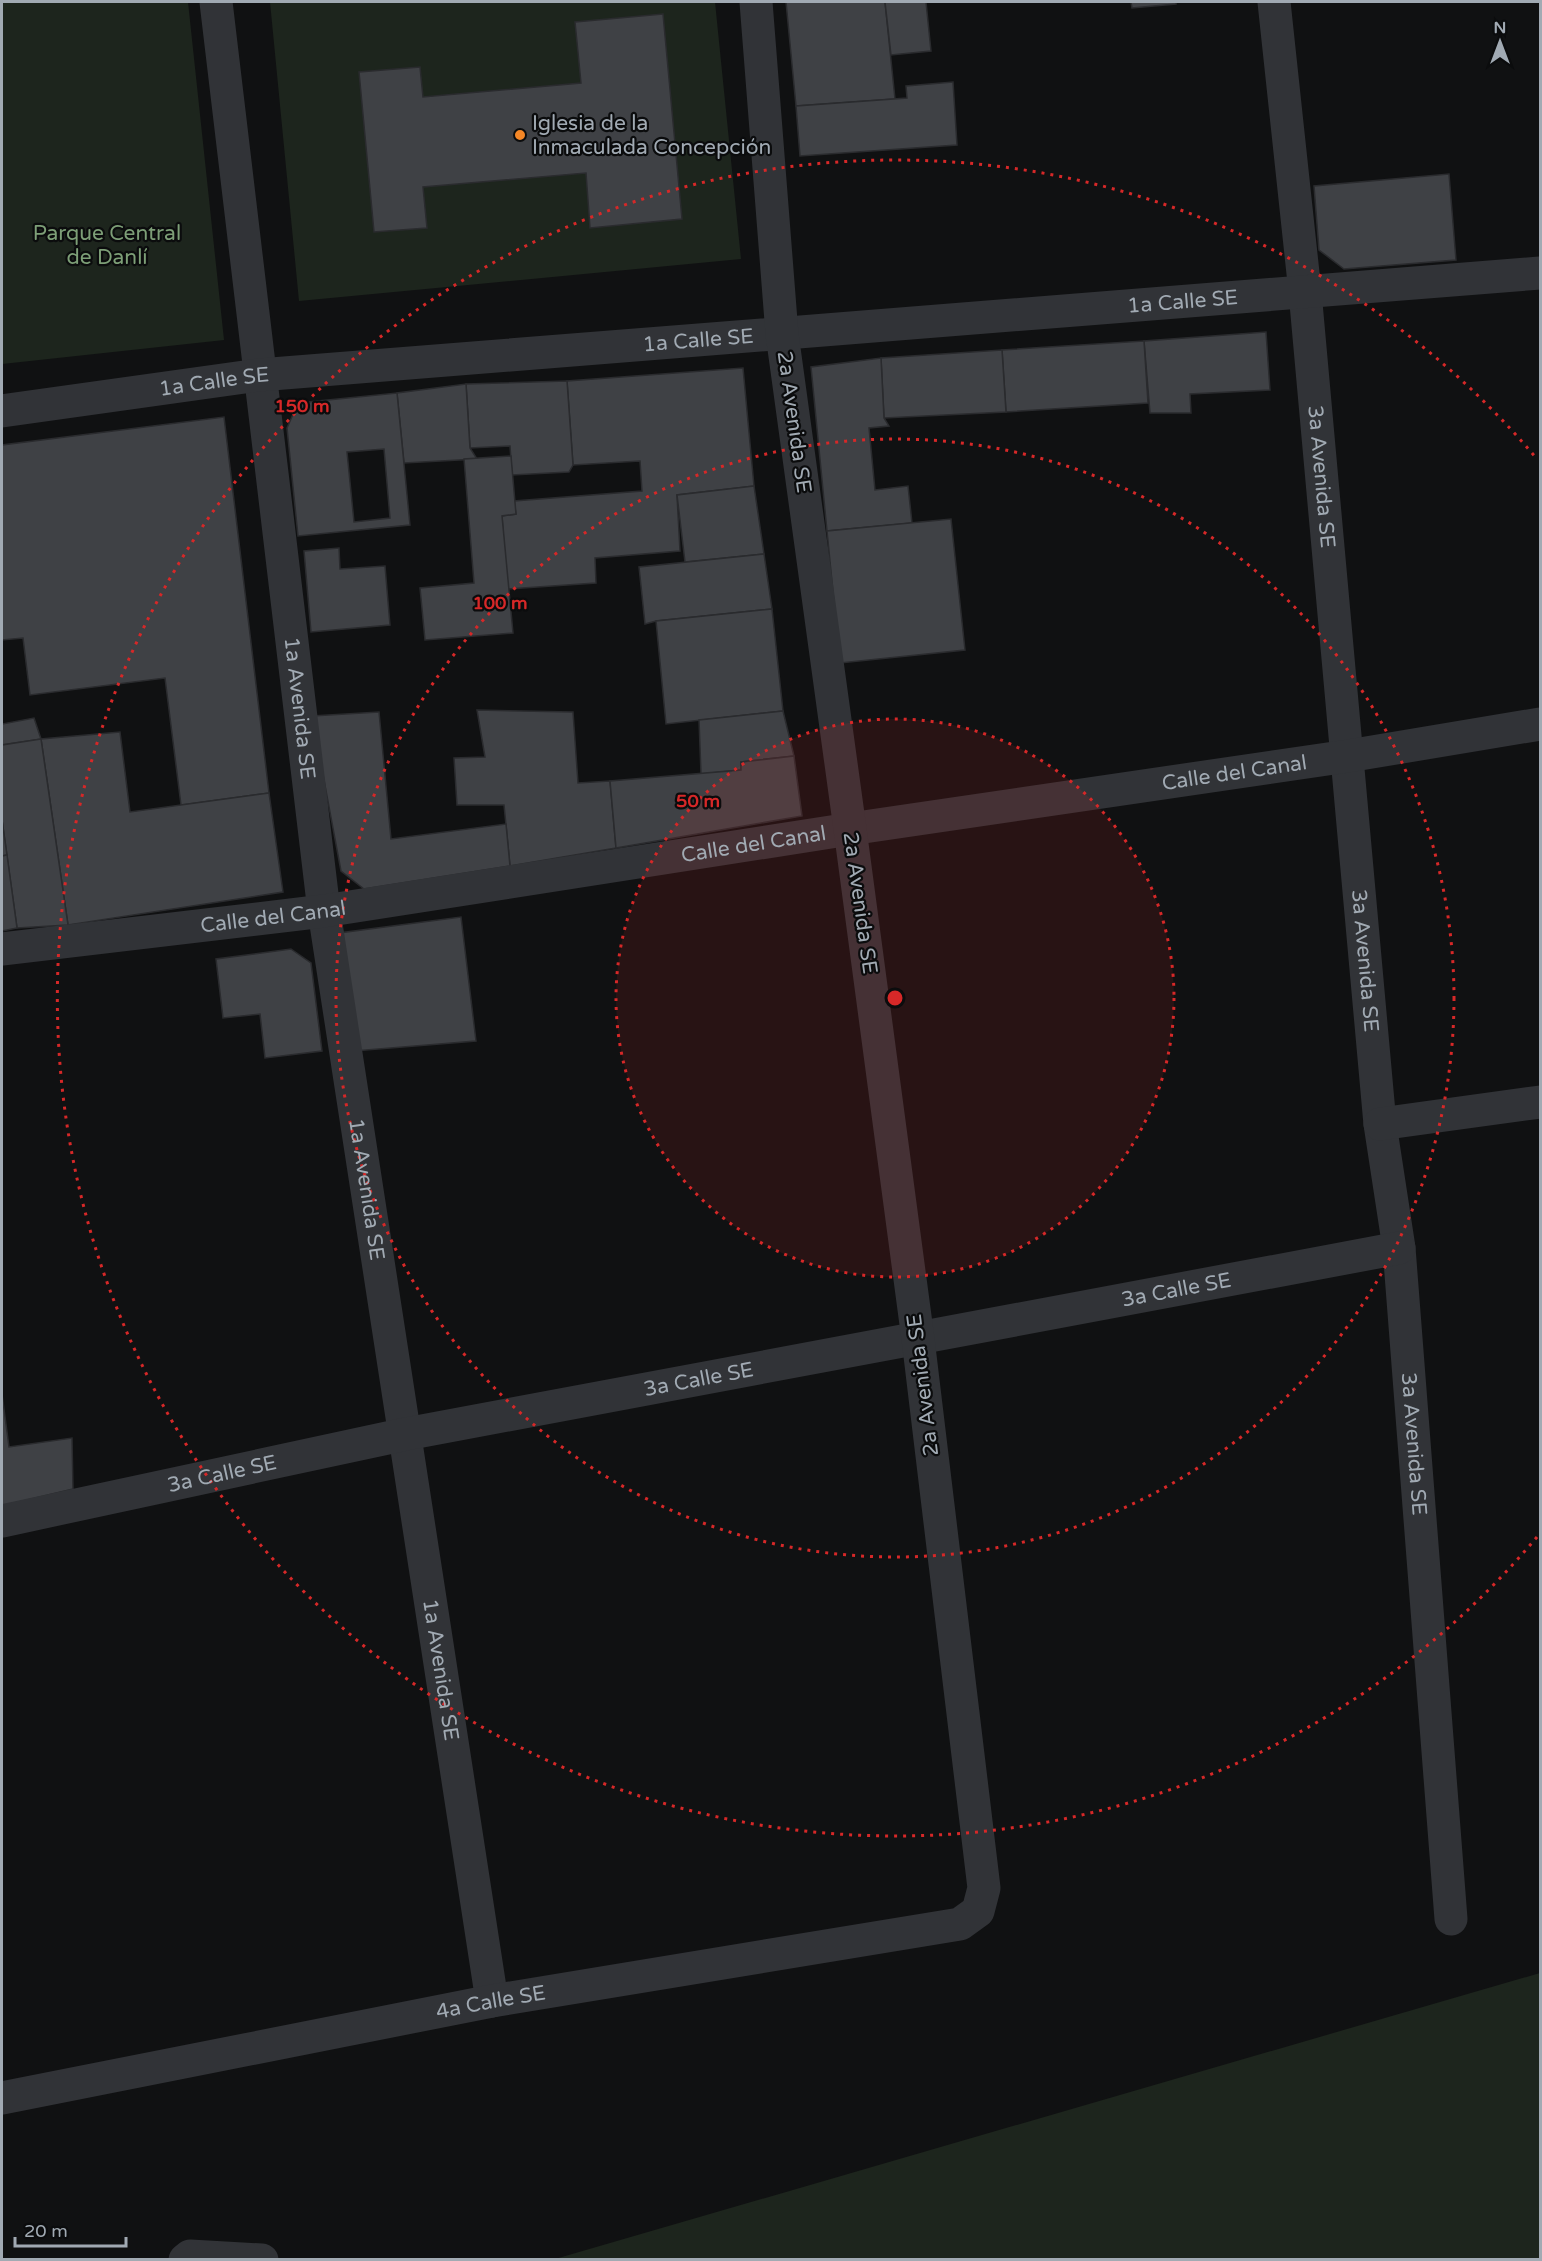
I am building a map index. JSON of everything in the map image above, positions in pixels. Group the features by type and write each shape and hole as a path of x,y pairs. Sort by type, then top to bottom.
{"street":[{"name":"1a Avenida SE","path":"216,2 324,911 492,2001"},
{"name":"2a Avenida SE","path":"756,2 782,334 918,1339 984,1888 978,1911"},
{"name":"3a Avenida SE","path":"1274,2 1305,292 1380,1124 1399,1248 1451,1919"},
{"name":"1a Calle SE","path":"2,411 259,375 1540,273"},
{"name":"Calle del Canal","path":"2,949 324,911 850,829 1348,756 1540,724"},
{"path":"1380,1124 1540,1102"},
{"name":"3a Calle SE","path":"2,1521 406,1434 1399,1248"},
{"name":"4a Calle SE","path":"2,2098 492,2001 960,1924 978,1911"},
{"path":"185,2259 190,2256 262,2259"}],"green space":[{"name":"Parque Central de Danlí","path":"2,2 188,2 224,340 2,364"},
{"path":"270,2 715,2 741,259 299,301","holes":["663,14 682,219 591,227 586,173 423,187 427,227 374,232 359,73 419,67 423,97 581,83"]},
{"path":"1540,1973 1540,2259 555,2259"}],"building":[{"path":"786,2 885,2 895,99 796,106"},
{"path":"885,2 926,2 931,51 891,55"},
{"path":"1131,2 1176,2 1176,4 1132,8"},
{"name":"Iglesia de la Inmaculada Concepción","path":"663,14 682,219 590,228 586,173 423,187 427,228 374,232 359,72 420,67 423,97 581,83 575,22"},
{"path":"953,82 957,145 800,156 796,106 907,98 906,86"},
{"path":"1449,174 1456,260 1344,269 1319,250 1314,186"},
{"path":"1266,332 1270,390 1190,394 1191,413 1150,413 1144,341"},
{"path":"1144,341 1148,403 1006,412 1002,350"},
{"path":"1002,350 1006,412 884,418 881,358"},
{"path":"881,358 884,418 889,426 869,428 875,490 908,486 912,523 827,531 811,367"},
{"path":"743,368 754,486 677,495 680,551 595,558 596,583 507,589 502,516 516,514 514,501 642,491 640,461 573,465 567,381"},
{"path":"567,381 573,465 569,472 512,475 510,446 470,448 466,384"},
{"path":"466,384 470,448 477,459 404,463 397,393"},
{"path":"397,393 410,525 298,536 287,428 298,403","holes":["384,449 390,518 354,522 347,452"]},
{"path":"224,417 269,793 181,805 165,678 30,695 23,638 2,640 2,445"},
{"path":"511,456 516,514 502,516 513,633 425,640 420,588 474,583 464,459"},
{"path":"754,486 764,554 685,562 677,495"},
{"path":"951,519 965,650 840,663 827,531"},
{"path":"339,548 340,569 385,566 390,625 311,632 304,551"},
{"path":"764,554 772,609 645,624 639,567"},
{"path":"772,609 783,711 666,724 656,621"},
{"path":"477,710 573,712 578,783 610,781 616,848 510,866 504,805 457,805 454,758 485,757"},
{"path":"783,711 794,756 741,762 741,770 701,774 699,720"},
{"path":"379,712 391,839 506,824 510,866 364,889 341,871 312,716"},
{"path":"34,718 41,739 2,745 2,724"},
{"path":"120,732 130,812 269,793 283,892 68,925 41,739"},
{"path":"41,739 68,925 17,928 2,820 2,745"},
{"path":"794,756 802,816 616,848 610,781 741,770 741,762"},
{"path":"2,820 7,855 2,856"},
{"path":"7,855 17,928 2,931 2,856"},
{"path":"461,917 476,1041 354,1051 339,933"},
{"path":"291,949 311,963 322,1051 265,1058 260,1014 223,1018 216,959"},
{"path":"2,1394 9,1447 72,1438 73,1489 2,1506"}],"place":[{"name":"Iglesia de la Inmaculada Concepción","path":"520,135"}]}
